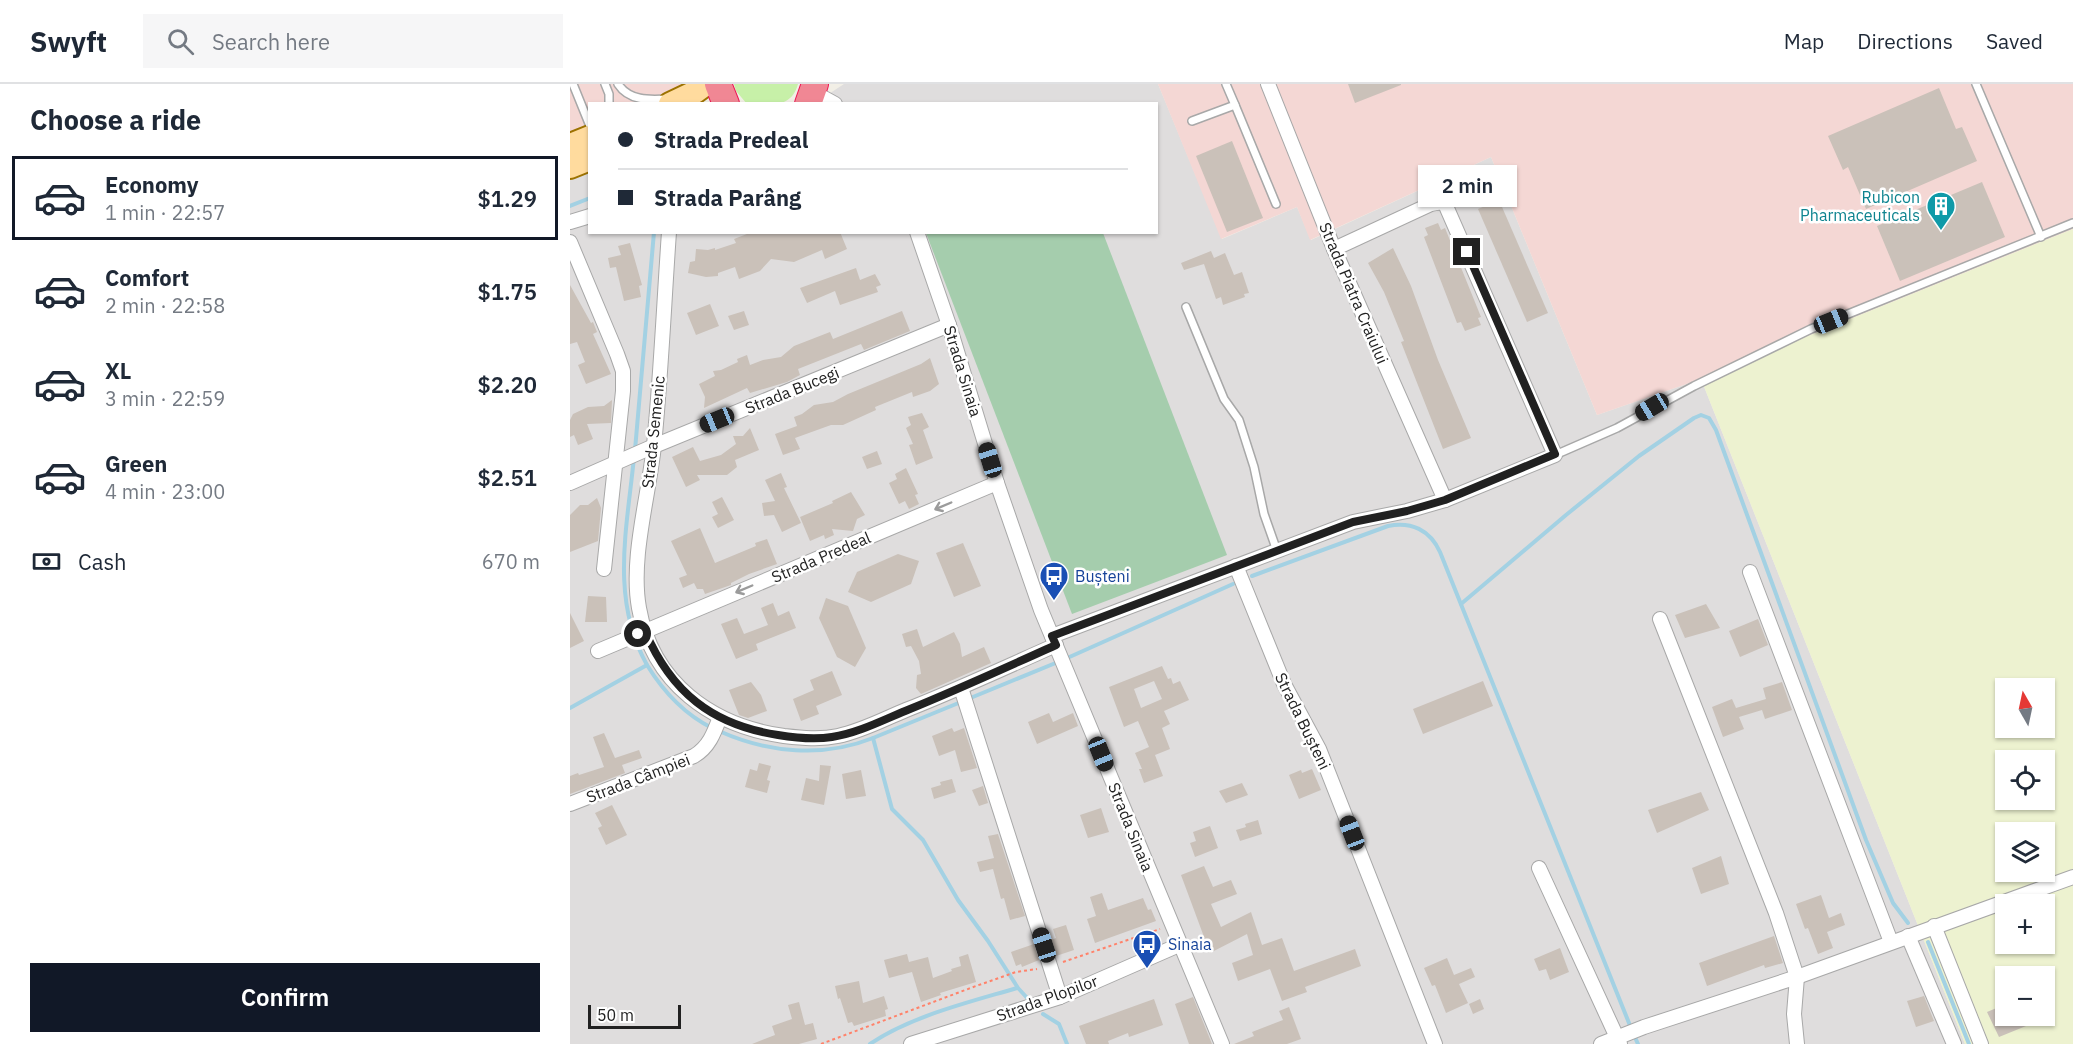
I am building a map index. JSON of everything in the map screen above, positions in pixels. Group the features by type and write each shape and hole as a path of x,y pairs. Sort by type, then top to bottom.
{"highway":[{"path":"718,84 725,102"}],"main road":[{"path":"570,145 588,138"},
{"path":"570,167 588,160"}],"street":[{"name":"Strada Piatra Craiului","path":"1268,84 1334,249 1445,500"},
{"path":"636,634 678,686 717,725 742,727 795,737 825,738 852,732 962,690 1056,645 1236,566 1353,522 1407,511 1445,500 1555,454 1446,206 1442,202 1431,204 1334,249"},
{"path":"570,222 588,217"},
{"name":"Strada Semenic","path":"636,634 638,605 636,577 669,234"},
{"name":"Strada Sinaia","path":"918,234 949,325 997,483 1056,645 1222,1044"},
{"path":"570,242 622,371 620,462 604,569"},
{"name":"Strada Bucegi","path":"570,483 949,325"},
{"name":"Strada Predeal","path":"598,651 997,483"},
{"name":"Strada Bușteni","path":"1236,566 1284,684 1319,749 1435,1044"},
{"path":"1750,572 1891,942"},
{"path":"1660,619 1776,913 1797,977 1794,1014 1797,1044"},
{"path":"962,690 1060,997"},
{"name":"Strada Câmpiei","path":"570,804 694,756 704,750 717,725"},
{"path":"1539,868 1619,1039"},
{"path":"1601,1044 1619,1039 1644,1027 1797,977 2073,877"},
{"path":"1934,926 1981,1044"},
{"path":"1908,936 1953,1044"},
{"name":"Strada Plopilor","path":"911,1044 1060,997 1179,945"}],"lane":[{"path":"573,84 588,121"},
{"path":"605,84 609,102"},
{"path":"618,84 631,96 646,100 688,95"},
{"path":"1226,84 1276,204"},
{"path":"1976,84 2041,237"},
{"path":"1192,121 1235,105"},
{"path":"1555,454 1617,428 1652,407 1811,329 2073,223"},
{"path":"1186,307 1224,399 1239,420 1254,467 1264,514 1277,551"}],"path":[{"path":"821,1044 1007,975 1051,966 1171,925"}],"shaded area":[{"path":"570,84 706,84 696,102 588,102 588,148 570,157"},
{"path":"844,84 1158,84 1222,239 1297,207 1311,240 1491,157 1597,415 1701,379 1965,1044 570,1044 570,157 588,148 588,234 1158,234 1158,102 817,102"},
{"path":"1158,84 2073,84 2073,229 1701,379 1597,415 1491,157 1310,240 1297,207 1221,239"}],"green space":[{"path":"734,84 798,84 795,92 784,102 745,102 736,91"},
{"path":"2073,229 2073,1044 1965,1044 1701,379"},
{"path":"926,234 1103,234 1227,555 1072,614"}],"building":[{"path":"1348,84 1401,84 1401,85 1355,103"},
{"path":"1939,88 1956,129 1962,127 1977,161 1866,209 1848,167 1843,170 1828,136"},
{"path":"1232,141 1263,218 1227,232 1196,156"},
{"name":"Rubicon Pharmaceuticals","path":"1982,182 2005,237 1900,281 1877,226"},
{"path":"1499,200 1548,313 1527,322 1478,209"},
{"path":"1438,223 1441,230 1445,228 1481,317 1478,318 1481,325 1465,331 1461,322 1457,323 1424,237 1428,235 1425,228"},
{"path":"747,234 841,234 847,249 825,259 822,250 794,262 771,259 760,271 739,279 735,267 718,273 718,276 706,277 688,273 690,262 695,261 696,249 715,248 715,250 736,243 734,239"},
{"path":"630,243 642,285 639,286 641,297 624,301 616,267 610,268 608,258 621,255 618,246"},
{"path":"1393,248 1411,286 1438,360 1471,438 1443,449 1401,342 1404,341 1384,292 1368,263"},
{"path":"1211,251 1214,258 1225,253 1234,275 1242,272 1249,293 1244,294 1245,297 1223,305 1221,297 1216,299 1204,264 1184,270 1181,263"},
{"path":"856,268 860,280 875,274 881,285 876,287 878,292 840,305 835,291 807,303 800,288"},
{"path":"570,285 591,323 593,322 597,332 593,334 611,374 586,384 578,365 585,362 577,342 570,344"},
{"path":"710,304 719,326 696,335 687,313"},
{"path":"744,311 749,325 734,330 728,316"},
{"path":"902,311 910,331 864,350 861,344 798,369 800,375 787,382 750,393 747,388 704,408 705,397 699,384 715,376 713,371 738,362 737,359 747,355 750,365 781,357 794,346 830,332 833,339"},
{"path":"930,358 939,384 930,391 913,397 912,392 875,407 876,410 843,425 831,425 795,438 800,449 783,455 775,434 797,426 794,417 814,405 833,402"},
{"path":"612,400 611,423 587,424 593,439 578,445 574,435 570,437 570,420 573,414 588,407 604,406"},
{"path":"922,413 929,427 923,430 933,458 916,465 909,445 913,444 906,428 911,425 908,417"},
{"path":"750,428 759,450 735,460 737,467 727,475 697,475 700,480 686,487 672,457 693,447 700,461 721,455 736,444 733,436 743,436"},
{"path":"877,451 882,464 867,469 862,457"},
{"path":"906,468 918,494 915,495 919,504 909,509 905,501 899,504 889,483 897,479 895,474"},
{"path":"781,473 787,487 784,488 801,523 782,532 774,515 764,516 762,503 775,501 765,480"},
{"path":"851,492 865,515 857,519 853,531 832,529 834,535 825,539 824,535 810,541 800,517 833,503 832,501"},
{"path":"722,497 734,520 718,528 712,517 718,514 712,502"},
{"path":"597,498 601,508 598,541 570,552 570,515 580,505 588,505"},
{"path":"700,528 715,563 767,539 777,564 705,594 703,589 697,589 694,583 683,588 679,578 687,575 671,541"},
{"path":"963,543 981,586 954,597 936,553"},
{"path":"898,554 919,561 911,584 871,602 848,592 857,572"},
{"path":"588,596 606,597 607,622 585,622"},
{"path":"826,598 848,606 866,648 855,667 837,657 819,618"},
{"path":"773,603 778,616 789,611 796,628 756,644 758,650 736,659 721,624 737,618 744,634 768,625 761,608"},
{"path":"1706,604 1720,628 1685,638 1675,615"},
{"path":"570,613 584,641 570,648"},
{"path":"1758,619 1768,645 1740,657 1729,631"},
{"path":"917,629 923,647 954,632 960,644 962,657 984,647 991,663 921,694 916,688 917,675 921,674 919,661 911,646 906,647 902,634"},
{"path":"1162,666 1173,684 1180,681 1189,700 1164,711 1170,724 1162,728 1170,749 1155,755 1163,776 1144,783 1139,769 1142,769 1135,753 1149,747 1138,721 1124,727 1109,687","holes":["1154,681 1162,699 1141,708 1134,689"]},
{"path":"832,671 842,695 816,706 819,714 801,721 793,699 814,690 810,680"},
{"path":"1483,681 1493,706 1423,734 1413,709"},
{"path":"751,682 761,695 767,711 748,718 739,715 729,690"},
{"path":"1782,682 1792,710 1765,719 1762,710 1739,717 1744,729 1723,737 1712,707 1732,699 1736,708 1766,699 1763,688"},
{"path":"1049,713 1053,722 1073,713 1078,726 1037,744 1028,722"},
{"path":"952,728 954,732 964,728 977,768 961,772 955,750 939,756 932,736"},
{"path":"604,733 615,758 639,750 642,758 622,765 625,773 570,794 570,776 604,767 593,737"},
{"path":"759,763 771,766 767,780 770,781 767,793 745,787 750,769 757,771"},
{"path":"820,765 831,766 824,805 801,800 806,778 819,781"},
{"path":"1312,769 1321,790 1299,799 1289,775 1301,770 1302,773"},
{"path":"861,770 866,796 846,799 842,774"},
{"path":"952,779 956,792 934,799 931,788 941,785 940,782"},
{"path":"1242,783 1248,795 1226,803 1219,791"},
{"path":"983,786 988,803 979,806 972,790"},
{"path":"1701,792 1709,810 1657,833 1648,810"},
{"path":"612,805 627,835 606,845 598,828 602,826 595,813"},
{"path":"1101,808 1109,832 1088,838 1080,815"},
{"path":"1258,820 1262,834 1240,841 1236,830"},
{"path":"1210,826 1218,848 1195,857 1190,843 1196,841 1193,832"},
{"path":"998,834 1025,916 1010,920 1004,898 1001,899 993,869 980,872 977,862 994,858 988,836"},
{"path":"1721,856 1729,884 1701,894 1692,868"},
{"path":"1204,866 1213,887 1231,880 1237,894 1211,904 1221,927 1251,912 1262,945 1282,938 1294,971 1355,949 1361,966 1305,987 1307,992 1282,1001 1270,969 1238,981 1232,963 1253,955 1247,934 1210,953 1181,875"},
{"path":"1102,893 1108,910 1143,898 1156,921 1095,943 1087,919 1096,916 1090,897"},
{"path":"1821,895 1829,918 1841,913 1845,925 1827,932 1833,948 1818,954 1808,928 1805,929 1796,904"},
{"path":"1066,925 1074,950 1056,956 1051,940 1056,938 1053,929"},
{"path":"1774,936 1783,963 1765,968 1764,965 1707,986 1699,963"},
{"path":"1034,944 1039,960 1022,967 1021,964 1016,966 1011,952"},
{"path":"1560,948 1569,972 1550,980 1546,969 1539,971 1534,959"},
{"path":"907,954 909,962 928,957 933,978 961,966 959,957 968,954 976,982 940,993 941,995 921,1002 912,972 889,978 884,960"},
{"path":"1447,958 1454,975 1471,968 1475,977 1459,984 1468,1003 1446,1013 1435,985 1432,986 1424,968"},
{"path":"859,981 863,1003 884,996 888,1009 885,1010 886,1016 854,1026 852,1022 848,1023 835,986"},
{"path":"1924,996 1934,1021 1916,1027 1907,1001"},
{"path":"1193,997 1212,1044 1189,1044 1175,1004"},
{"path":"1154,999 1163,1025 1129,1037 1128,1033 1108,1041 1109,1044 1086,1044 1079,1026"},
{"path":"1480,999 1484,1009 1473,1014 1469,1004"},
{"path":"799,1002 805,1025 813,1023 817,1039 799,1044 752,1044 775,1035 772,1026 792,1019 788,1005"},
{"path":"1289,1007 1301,1039 1287,1044 1234,1044 1254,1036 1252,1032 1283,1020 1279,1011"},
{"path":"1995,1009 1995,1026 2026,1026 1999,1037 1987,1012"}],"waterway":[{"path":"570,206 588,199"},
{"path":"635,450 654,234"},
{"path":"1461,604 1639,456 1694,418 1701,415 1709,418 1716,430 1866,840 1893,903 1908,923"},
{"path":"634,457 625,537 625,589 628,615 647,665"},
{"path":"1252,576 1388,526 1412,526 1431,538 1440,552 1631,1028"},
{"path":"1065,659 1233,584"},
{"path":"968,699 1058,662"},
{"path":"570,708 647,665 675,701 692,716 712,728"},
{"path":"873,738 961,702"},
{"path":"719,731 757,744 796,750 835,748 873,738 892,809 923,840 958,900 1018,988 1029,1000"},
{"path":"1928,942 1969,1044"},
{"path":"870,1044 922,1018 1017,988"},
{"path":"1043,1014 1059,1024 1067,1044"},
{"path":"1634,1035 1638,1044"}],"place":[{"name":"Rubicon Pharmaceuticals","path":"1941,232"},
{"name":"Bușteni","path":"1054,602"},
{"name":"Sinaia","path":"1147,970"}],"route":[{"path":"638,634 645,631 660,662 673,680 693,700 714,715 742,727 765,733 795,737 832,737 858,730 961,688 1056,645 1052,636 1353,522 1407,511 1445,500 1555,454 1467,252"}]}
